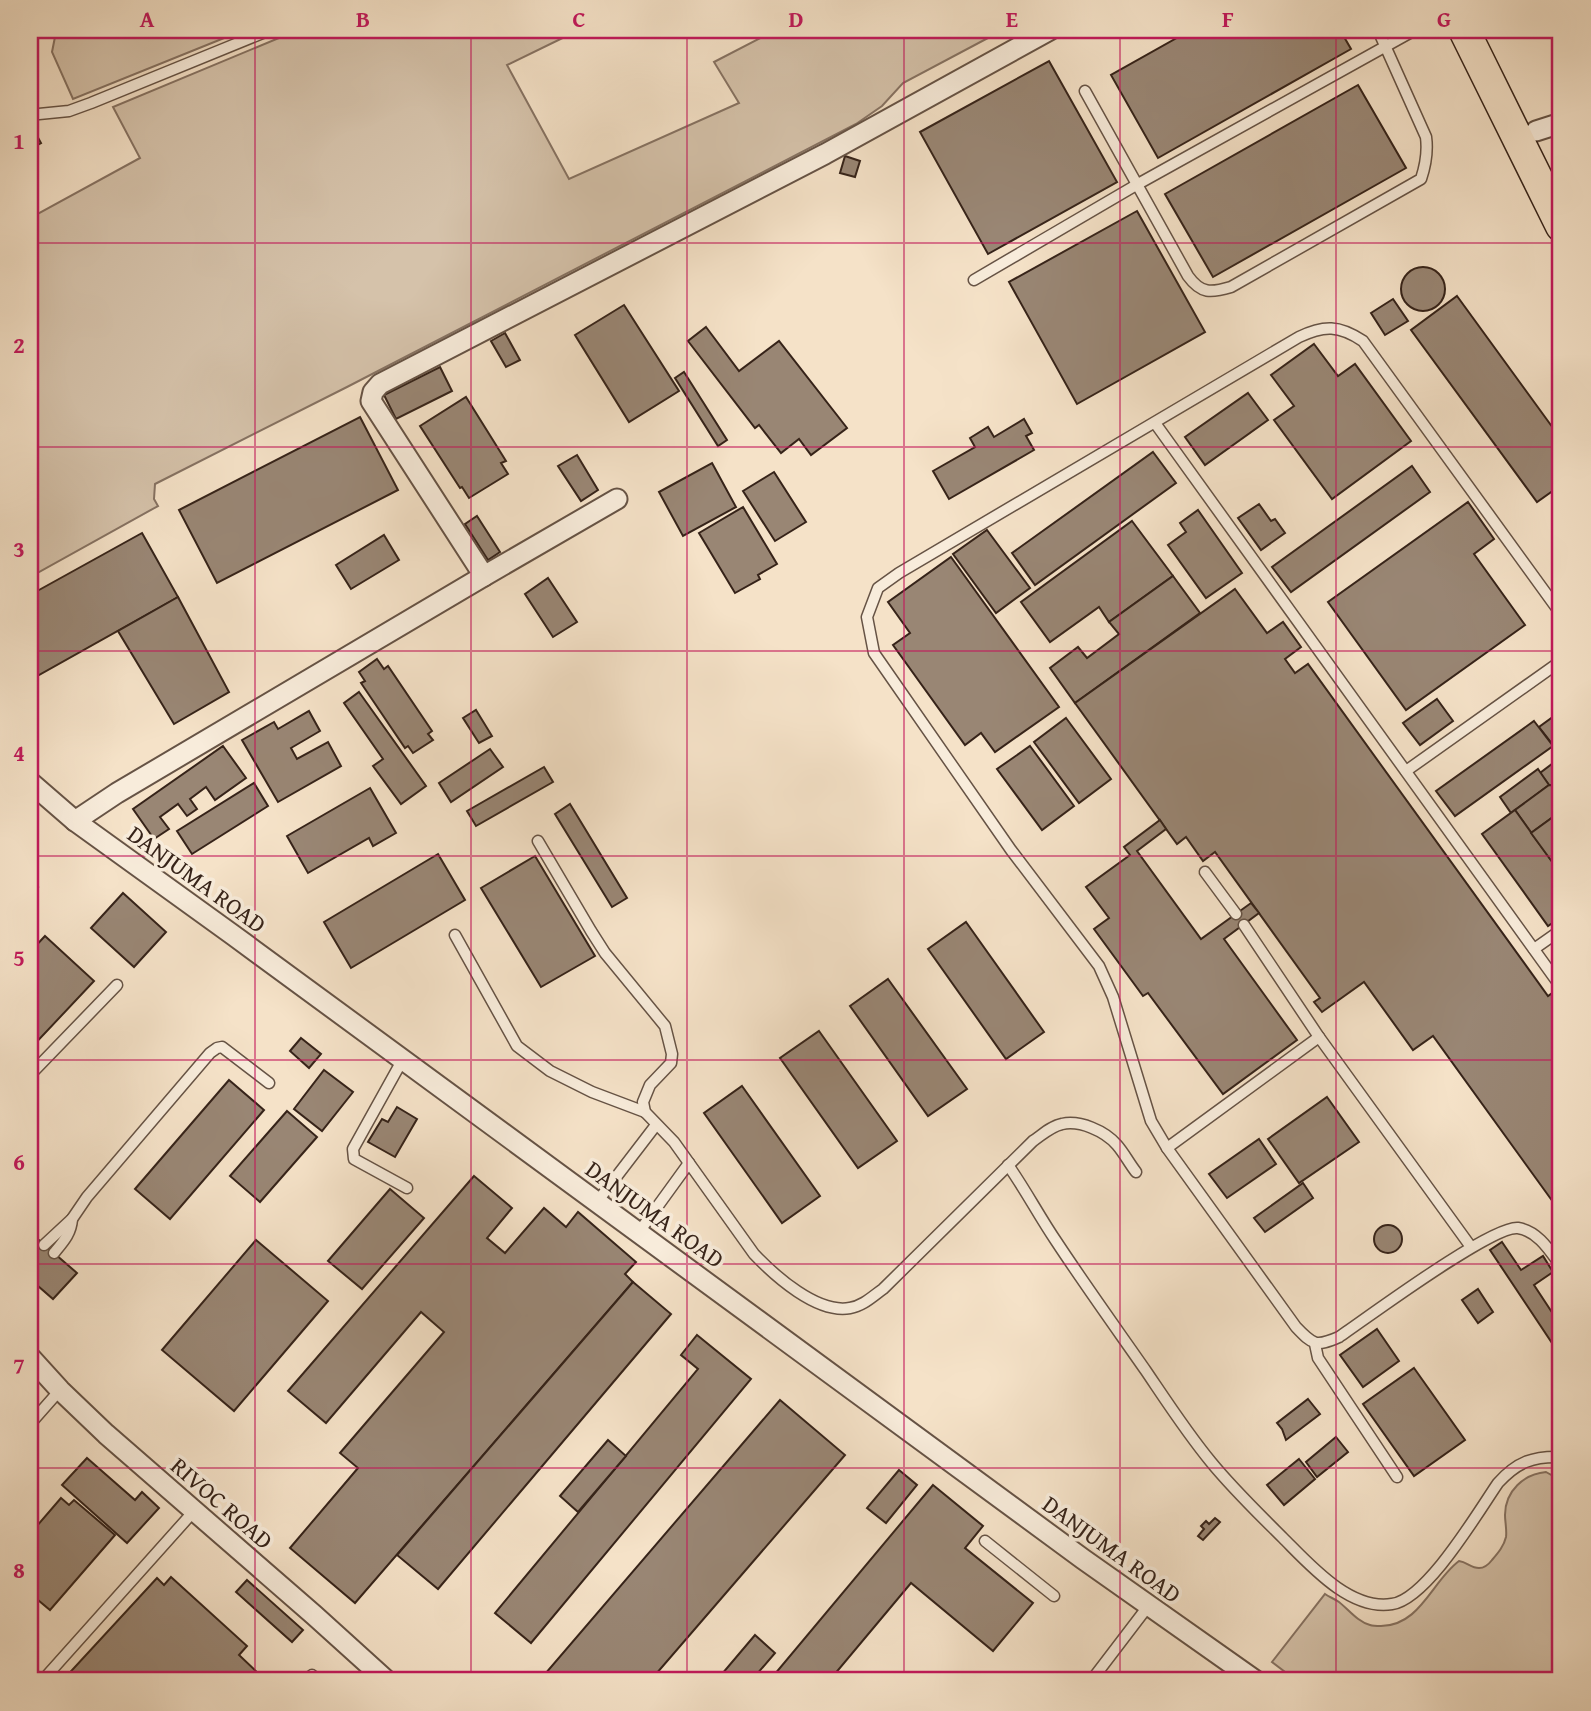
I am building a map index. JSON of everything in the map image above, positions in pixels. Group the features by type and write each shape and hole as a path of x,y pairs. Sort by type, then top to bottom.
{"main road":[{"path":"1464,30 1561,226"},
{"path":"1484,30 1549,127 1561,182"}],"street":[{"path":"484,576 371,401 380,384 825,154 1050,30"},
{"path":"75,821 117,793 617,499"},
{"name":"DANJUMA ROAD","path":"32,788 1256,1681"},
{"name":"RIVOC ROAD","path":"30,1357 106,1434 387,1681"}],"lane":[{"path":"39,114 69,111 270,30"},
{"path":"1085,91 1188,276 1195,286 1219,291 1231,288 1421,179 1426,165 1426,137 1378,30"},
{"path":"974,280 1138,184 1415,30"},
{"path":"1561,614 1363,341 1349,332 1332,329 1315,330 1298,337 899,573 878,588 867,617 874,653 1012,850 1099,966 1113,997 1151,1121 1167,1148 1305,1338 1315,1344 1339,1338 1471,1247 1515,1227 1531,1232 1541,1239 1561,1266"},
{"path":"1155,423 1561,987"},
{"path":"1406,771 1561,661"},
{"path":"538,841 605,953 665,1026 672,1054 671,1063 650,1085 643,1101 645,1112"},
{"path":"1205,872 1236,914"},
{"path":"1244,925 1319,1037 1471,1247"},
{"path":"1534,949 1561,930"},
{"path":"455,935 517,1046 550,1071 592,1092 645,1112 674,1142 767,1269 808,1298 834,1308 851,1308 866,1302 883,1289 1008,1165 1048,1130 1062,1124 1077,1124 1098,1130 1115,1143 1136,1172"},
{"path":"30,1075 117,985"},
{"path":"1167,1148 1319,1037"},
{"path":"44,1245 72,1219 87,1197 210,1053 222,1047 228,1050 269,1083"},
{"path":"403,1059 353,1149 354,1159 407,1188"},
{"path":"597,1202 656,1125"},
{"path":"639,1232 688,1163"},
{"path":"1008,1165 1054,1238 1211,1463 1326,1581 1361,1601 1374,1605 1391,1605 1402,1602 1416,1592 1443,1561 1509,1471 1522,1462 1561,1457"},
{"path":"54,1253 71,1229 72,1219"},
{"path":"1315,1344 1318,1357 1397,1477"},
{"path":"30,1424 60,1390"},
{"path":"42,1681 194,1511"},
{"path":"985,1541 1054,1596"},
{"path":"1091,1681 1149,1605"}],"shaded area":[{"path":"67,30 244,30 73,99 52,52 55,37"},
{"path":"298,30 579,30 507,65 569,179 739,103 714,62 776,30 1003,30 903,83 882,106 856,124 155,484 154,499 158,506 30,577 30,218 140,158 113,107"},
{"path":"1546,1472 1553,1476 1561,1488 1561,1681 1297,1681 1272,1662 1325,1594 1366,1623 1378,1626 1394,1624 1416,1611 1459,1561 1476,1568 1487,1566 1505,1540 1506,1506 1512,1491 1530,1476"}],"building":[{"path":"708,30 724,30 711,36"},
{"path":"1191,30 1340,30 1351,49 1158,158 1111,75"},
{"path":"1549,30 1561,30 1561,63"},
{"path":"1049,61 1117,182 988,254 920,132"},
{"path":"1358,85 1406,168 1213,277 1165,194"},
{"path":"30,123 41,143 30,149"},
{"path":"845,156 860,161 855,177 840,173"},
{"path":"1137,211 1205,332 1077,404 1009,282"},
{"path":"1423,267 1438,274 1445,289 1438,304 1423,311 1408,304 1401,289 1408,274"},
{"path":"1457,296 1561,439 1561,485 1537,502 1411,330"},
{"path":"1393,299 1408,321 1385,335 1371,313"},
{"path":"624,305 679,391 629,422 575,335"},
{"path":"706,327 739,371 779,341 847,428 811,455 799,439 781,453 759,425 755,428 688,341"},
{"path":"505,333 520,360 506,367 491,341"},
{"path":"1314,344 1338,376 1355,364 1411,441 1332,499 1274,420 1294,406 1271,375"},
{"path":"440,367 452,391 396,419 384,395"},
{"path":"684,372 727,440 718,446 675,378"},
{"path":"1248,393 1268,420 1205,465 1185,437"},
{"path":"466,397 506,461 501,463 508,474 469,498 420,426"},
{"path":"360,417 398,490 217,583 179,510"},
{"path":"1024,419 1032,433 1026,436 1034,450 949,499 933,471 975,447 970,438 988,427 994,437"},
{"path":"1153,452 1176,483 1035,585 1012,553"},
{"path":"577,455 598,490 581,501 558,466"},
{"path":"712,463 736,507 683,536 659,492"},
{"path":"1412,466 1430,492 1291,592 1272,567"},
{"path":"774,472 806,522 775,541 743,491"},
{"path":"1468,502 1494,539 1474,554 1525,625 1406,710 1328,602"},
{"path":"1259,504 1271,521 1275,519 1285,533 1261,550 1238,518"},
{"path":"743,507 777,564 758,575 760,579 735,593 699,533"},
{"path":"1198,510 1242,573 1206,598 1168,545 1186,532 1180,523"},
{"path":"477,516 500,552 488,560 465,524"},
{"path":"1132,521 1173,576 1109,622 1099,607 1050,642 1021,602"},
{"path":"987,530 1030,588 996,613 953,554"},
{"path":"142,533 178,597 30,680 30,595"},
{"path":"384,535 399,560 351,589 336,565"},
{"path":"951,557 1059,707 995,752 981,733 965,745 893,645 910,633 888,602"},
{"path":"1173,576 1200,613 1075,703 1050,668 1078,647 1087,658 1119,634 1109,622"},
{"path":"548,578 577,622 553,637 525,594"},
{"path":"1235,589 1267,633 1283,622 1301,647 1285,659 1295,673 1308,664 1548,996 1555,991 1561,1000 1561,1213 1433,1036 1413,1050 1364,982 1322,1012 1314,1002 1320,998 1215,852 1203,861 1186,837 1177,844 1075,703"},
{"path":"178,597 229,692 174,724 118,631"},
{"path":"377,659 384,669 388,666 432,731 428,734 433,740 413,753 408,746 405,748 361,683 365,681 359,672"},
{"path":"359,692 426,786 401,804 373,766 383,759 344,703"},
{"path":"1437,699 1453,721 1420,745 1403,723"},
{"path":"476,710 492,736 479,743 463,718"},
{"path":"309,711 320,731 291,748 297,759 328,742 341,766 278,802 242,740 274,722 278,729"},
{"path":"1561,711 1561,747 1557,750 1539,727"},
{"path":"1066,718 1111,779 1079,803 1034,742"},
{"path":"1534,721 1553,746 1455,816 1436,791"},
{"path":"223,746 246,778 215,800 206,787 190,799 197,809 187,816 178,804 160,817 169,829 154,839 133,809"},
{"path":"1030,746 1074,806 1042,830 997,769"},
{"path":"490,749 503,767 451,802 439,783"},
{"path":"1561,757 1561,783 1558,786 1549,785 1540,773"},
{"path":"544,767 553,782 476,826 467,811"},
{"path":"1538,769 1549,785 1511,813 1500,797"},
{"path":"254,783 268,806 192,854 177,831"},
{"path":"1549,785 1558,786 1561,791 1561,811 1531,833 1515,810"},
{"path":"370,788 396,833 373,846 369,838 308,873 287,836"},
{"path":"570,804 627,898 612,907 555,814"},
{"path":"1515,810 1561,874 1561,917 1548,926 1482,834"},
{"path":"1553,817 1561,827 1561,874 1531,833"},
{"path":"1160,820 1166,829 1137,851 1201,939 1251,903 1259,913 1224,939 1297,1040 1223,1094 1148,993 1143,996 1094,929 1109,918 1086,887 1130,855 1124,847"},
{"path":"438,854 465,900 351,968 324,922"},
{"path":"535,856 595,956 541,987 481,888"},
{"path":"30,880 38,887 30,896"},
{"path":"123,893 166,932 134,967 91,928"},
{"path":"966,922 1044,1032 1006,1059 928,949"},
{"path":"45,936 94,981 30,1049 30,952"},
{"path":"888,979 967,1089 928,1116 850,1006"},
{"path":"819,1031 897,1141 858,1168 780,1058"},
{"path":"301,1038 321,1054 309,1068 290,1051"},
{"path":"324,1070 353,1092 322,1131 294,1109"},
{"path":"229,1080 264,1110 170,1219 135,1189"},
{"path":"742,1086 820,1196 782,1223 704,1113"},
{"path":"1327,1097 1359,1142 1299,1183 1268,1139"},
{"path":"397,1107 417,1119 395,1157 368,1142 382,1119 388,1122"},
{"path":"287,1111 317,1137 260,1202 230,1176"},
{"path":"1259,1139 1276,1164 1227,1198 1209,1174"},
{"path":"474,1176 512,1208 487,1238 505,1253 544,1208 566,1227 578,1212 636,1262 625,1274 633,1282 355,1603 290,1548 358,1468 340,1453 444,1332 421,1312 326,1423 288,1391"},
{"path":"1303,1183 1313,1198 1265,1232 1254,1218"},
{"path":"390,1189 424,1218 362,1289 328,1261"},
{"path":"1388,1225 1398,1229 1402,1239 1398,1249 1388,1253 1378,1249 1374,1239 1378,1229"},
{"path":"33,1235 77,1273 53,1299 30,1279 30,1238"},
{"path":"256,1240 328,1301 234,1411 162,1350"},
{"path":"1502,1242 1521,1270 1543,1256 1553,1272 1534,1285 1561,1326 1560,1355 1490,1250"},
{"path":"633,1282 671,1314 438,1589 397,1555"},
{"path":"1478,1289 1493,1312 1478,1323 1462,1300"},
{"path":"1377,1329 1399,1361 1363,1387 1340,1355"},
{"path":"697,1335 751,1379 531,1643 495,1613 698,1369 681,1355"},
{"path":"1414,1368 1465,1440 1414,1476 1363,1404"},
{"path":"1308,1399 1320,1414 1286,1440 1277,1423"},
{"path":"780,1400 845,1455 650,1681 539,1681"},
{"path":"1336,1437 1348,1452 1317,1477 1306,1462"},
{"path":"608,1440 626,1456 578,1512 560,1496"},
{"path":"87,1458 135,1500 142,1492 159,1508 127,1543 62,1485"},
{"path":"1299,1459 1315,1479 1284,1505 1267,1485"},
{"path":"899,1470 917,1485 886,1523 867,1508"},
{"path":"933,1485 983,1526 965,1548 1033,1603 993,1651 911,1583 829,1681 769,1681"},
{"path":"61,1498 69,1505 74,1500 115,1535 50,1610 32,1595 30,1598 30,1534"},
{"path":"1215,1518 1220,1522 1203,1540 1198,1536 1204,1529 1201,1526 1206,1521 1209,1524"},
{"path":"171,1577 247,1646 239,1655 260,1675 254,1681 62,1681 157,1578 164,1585"},
{"path":"247,1580 303,1630 292,1642 236,1592"},
{"path":"755,1635 775,1653 751,1681 716,1681"}]}
